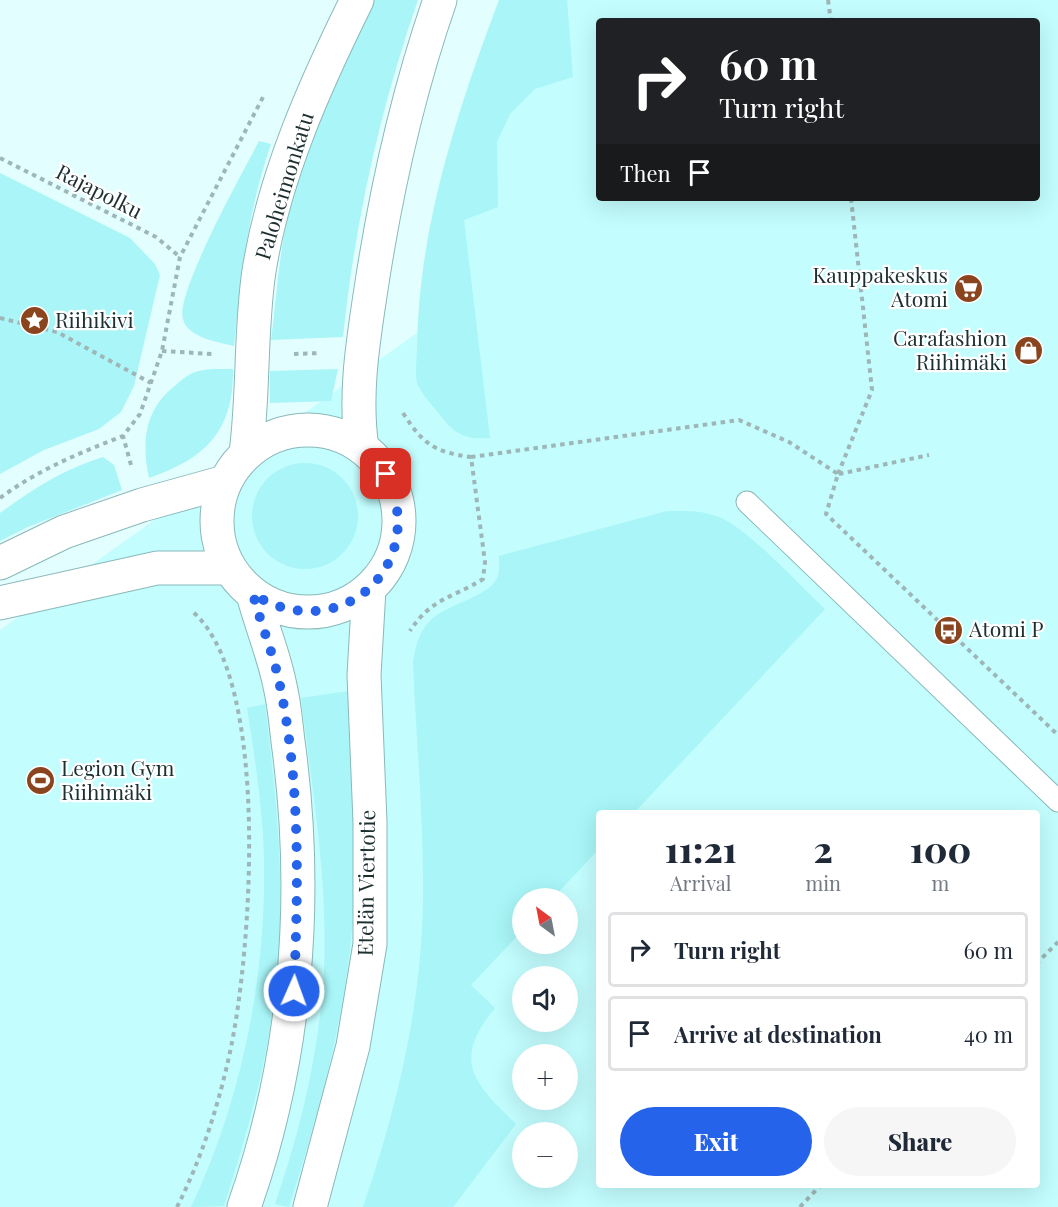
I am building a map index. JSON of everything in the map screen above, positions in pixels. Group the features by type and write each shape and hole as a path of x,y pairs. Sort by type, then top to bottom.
{"street":[{"name":"Paloheimonkatu","path":"246,453 252,408 260,271 274,204 321,73 357,0"},
{"path":"362,448 358,417 362,352 385,197 403,123 440,0"},
{"path":"312,430 347,438 362,448 376,459 386,474 399,508 396,543 381,576 369,589 338,608 321,612 285,610 253,594 229,568 217,534 219,498 225,482 246,453 277,435 312,430"},
{"path":"0,563 64,532 142,505 225,482"},
{"path":"0,603 157,568 229,568"},
{"name":"Etelän Viertotie","path":"310,1207 353,1046 370,944 370,822 364,675 369,589"},
{"path":"244,1207 255,1176 281,1072 294,991 298,893 296,802 280,685 253,594"}],"lane":[{"path":"747,502 1058,801"}],"path":[{"path":"828,0 831,18"},
{"name":"Rajapolku","path":"0,158 156,237 180,257"},
{"path":"851,201 872,390 838,474 826,514 1058,735"},
{"path":"0,318 57,332 151,382"},
{"path":"402,411 419,438 443,454 471,457 739,420 789,442 838,474 929,455"},
{"path":"0,498 27,479 71,456 123,436"},
{"path":"406,637 420,616 436,602 464,591 483,579 485,561 471,457"},
{"path":"1040,960 1058,942"},
{"path":"800,1207 818,1188"}],"shaded area":[{"path":"374,0 418,0 392,82 371,166 354,251 343,337 271,340 285,230 301,170 334,84"},
{"path":"499,0 567,0 573,77 535,89 510,114 497,142 498,207 464,220 490,438 474,438 467,437 450,427 425,397 417,382 419,304 432,216 443,172 469,85"},
{"path":"506,0 1058,0 1058,1207 0,1207 0,630 435,320"},
{"path":"259,141 271,144 251,219 234,346 212,341 191,331 183,319 183,305 189,284 212,231"},
{"path":"0,173 130,238 155,264 160,275 134,386 121,412 99,429 44,450 0,474"},
{"path":"209,369 233,369 228,410 222,426 212,440 186,462 149,478 145,452 146,439 152,415 158,404 166,394 193,373"},
{"path":"338,369 331,401 270,403 270,371"},
{"path":"103,457 114,465 122,490 28,527 0,541 0,513 49,480"},
{"path":"305,463 325,467 343,478 354,496 358,516 354,536 343,554 325,565 305,569 285,565 267,554 256,536 252,516 256,496 267,478 285,467"},
{"path":"667,511 694,512 721,518 732,524 759,546 825,609 637,810 596,810 596,852 562,888 512,888 512,942 471,985 495,1008 474,1043 471,1057 473,1070 479,1083 514,1122 512,1122 512,1129 453,1207 363,1207 397,1094 413,1016 422,938 423,869 413,661 416,645 425,626 445,610 487,589 494,583 499,568 499,556"},
{"path":"349,691 354,896 347,976 323,1092 289,1207 275,1204 301,1118 314,1059 322,999 325,935 321,867 301,698"},
{"path":"265,704 279,844 280,879 279,950 268,1041 256,1097 224,1206 191,1207 226,1119 250,1025 258,977 264,882 263,835 257,771 247,708"}],"place":[{"name":"Kauppakeskus Atomi","path":"969,288"},
{"name":"Riihikivi","path":"34,321"},
{"name":"Carafashion Riihimäki","path":"1028,351"},
{"name":"Atomi P","path":"948,630"},
{"name":"Legion Gym Riihimäki","path":"40,781"}],"route":[{"path":"294,991 298,893 296,802 280,685 262,631 253,594 268,604 303,613 338,608 369,589 381,576 390,560 399,525 399,508 386,474"}]}
